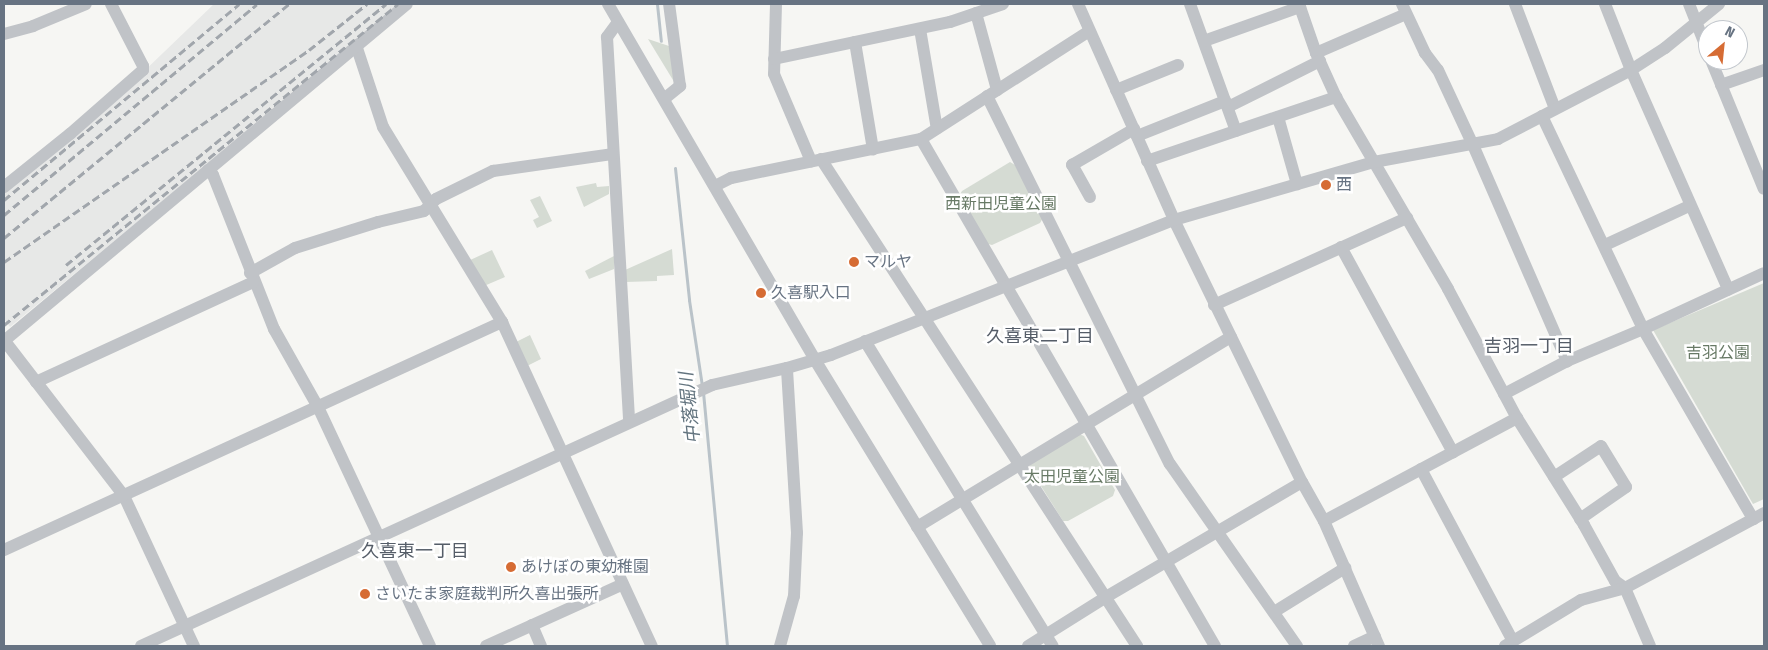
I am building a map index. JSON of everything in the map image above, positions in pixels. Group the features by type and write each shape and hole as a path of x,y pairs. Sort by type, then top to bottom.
{"street":[{"path":"4,34 33,26 86,4"},
{"path":"4,187 77,128 143,70 143,66 111,4"},
{"path":"194,646 124,496 4,341 407,4"},
{"path":"608,4 815,360 990,646"},
{"path":"664,98 680,86 669,4"},
{"path":"776,4 774,74 816,160 923,318 1137,646"},
{"path":"774,59 920,29 1003,4"},
{"path":"1078,4 1174,220 1302,482 1324,521 1377,641 1354,646"},
{"path":"1190,4 1236,131"},
{"path":"1515,4 1555,109"},
{"path":"1605,4 1689,206 1728,289"},
{"path":"1690,4 1697,24"},
{"path":"141,646 629,421 712,385 815,360 1174,220 1374,162 1498,139 1631,70 1697,24 1719,4"},
{"path":"1204,41 1300,5 1318,57 1336,97 1448,289 1517,418 1580,519 1615,581 1626,588 1650,646"},
{"path":"1090,197 1072,165 1136,133 1226,104 1318,57 1404,9 1425,52 1438,70 1473,145 1567,361"},
{"path":"976,13 992,93 1070,260 1137,393 1170,464 1219,531 1297,646"},
{"path":"618,22 607,37 612,154 629,421"},
{"path":"920,29 937,129"},
{"path":"715,186 731,178 921,139 1089,31"},
{"path":"855,42 873,149"},
{"path":"356,45 383,127 502,322 652,646"},
{"path":"1116,90 1178,65"},
{"path":"1715,70 1764,185"},
{"path":"1721,85 1764,70"},
{"path":"1147,161 1336,97"},
{"path":"1542,116 1605,245 1643,329 1753,519"},
{"path":"1278,117 1297,184"},
{"path":"921,139 1215,646"},
{"path":"36,382 252,277 295,248 378,222 424,211 436,199 493,171 612,154"},
{"path":"208,170 213,176 274,329 318,407 430,646"},
{"path":"1605,245 1689,206"},
{"path":"1214,305 1407,218"},
{"path":"1342,247 1453,452"},
{"path":"1504,394 1567,361 1643,329 1764,273"},
{"path":"4,550 502,322"},
{"path":"917,527 962,498 1231,337"},
{"path":"866,341 1053,646"},
{"path":"780,646 794,596 797,533 787,368"},
{"path":"1324,521 1517,418"},
{"path":"1554,477 1601,446 1626,487 1580,519"},
{"path":"1421,469 1509,644 1581,600 1626,588 1764,513"},
{"path":"1028,646 1106,597 1302,482"},
{"path":"1274,612 1344,568"},
{"path":"486,646 623,584"},
{"path":"532,625 541,646"}],"shaded area":[{"path":"214,4 402,4 10,327 4,319 4,192 113,101"}],"green space":[{"path":"648,39 672,47 676,85"},
{"name":"西新田児童公園","path":"1010,162 1015,165 1043,218 1040,223 992,245 988,244 959,196 962,191"},
{"path":"596,183 597,187 609,186 609,194 584,207 576,187"},
{"path":"540,196 552,221 537,228 533,220 539,217 530,200"},
{"path":"672,249 674,275 657,276 657,281 626,282 625,270"},
{"path":"492,250 505,277 484,286 468,261"},
{"path":"614,256 614,269 589,279 585,271"},
{"name":"吉羽公園","path":"1764,283 1764,499 1753,504 1653,330"},
{"path":"530,335 541,359 527,366 516,342"},
{"name":"太田児童公園","path":"1079,434 1084,436 1115,490 1113,496 1068,521 1063,521 1029,467 1032,462"}],"waterway":[{"name":"中落堀川","path":"657,4 661,41"},
{"name":"中落堀川","path":"675,168 689,300 702,386"},
{"name":"中落堀川","path":"703,392 727,646"}],"railway":[{"path":"4,200 239,4"},
{"path":"4,215 257,4"},
{"path":"4,238 289,4"},
{"path":"4,262 309,50 367,4"},
{"path":"66,265 386,4"},
{"path":"4,325 398,4"}],"place":[{"name":"西","path":"1326,185"},
{"name":"マルヤ","path":"854,262"},
{"name":"久喜駅入口","path":"761,293"},
{"name":"あけぼの東幼稚園","path":"511,567"},
{"name":"さいたま家庭裁判所久喜出張所","path":"365,594"}],"district":[{"name":"久喜東二丁目","path":"1040,336"},
{"name":"吉羽一丁目","path":"1529,346"},
{"name":"久喜東一丁目","path":"415,551"}]}
